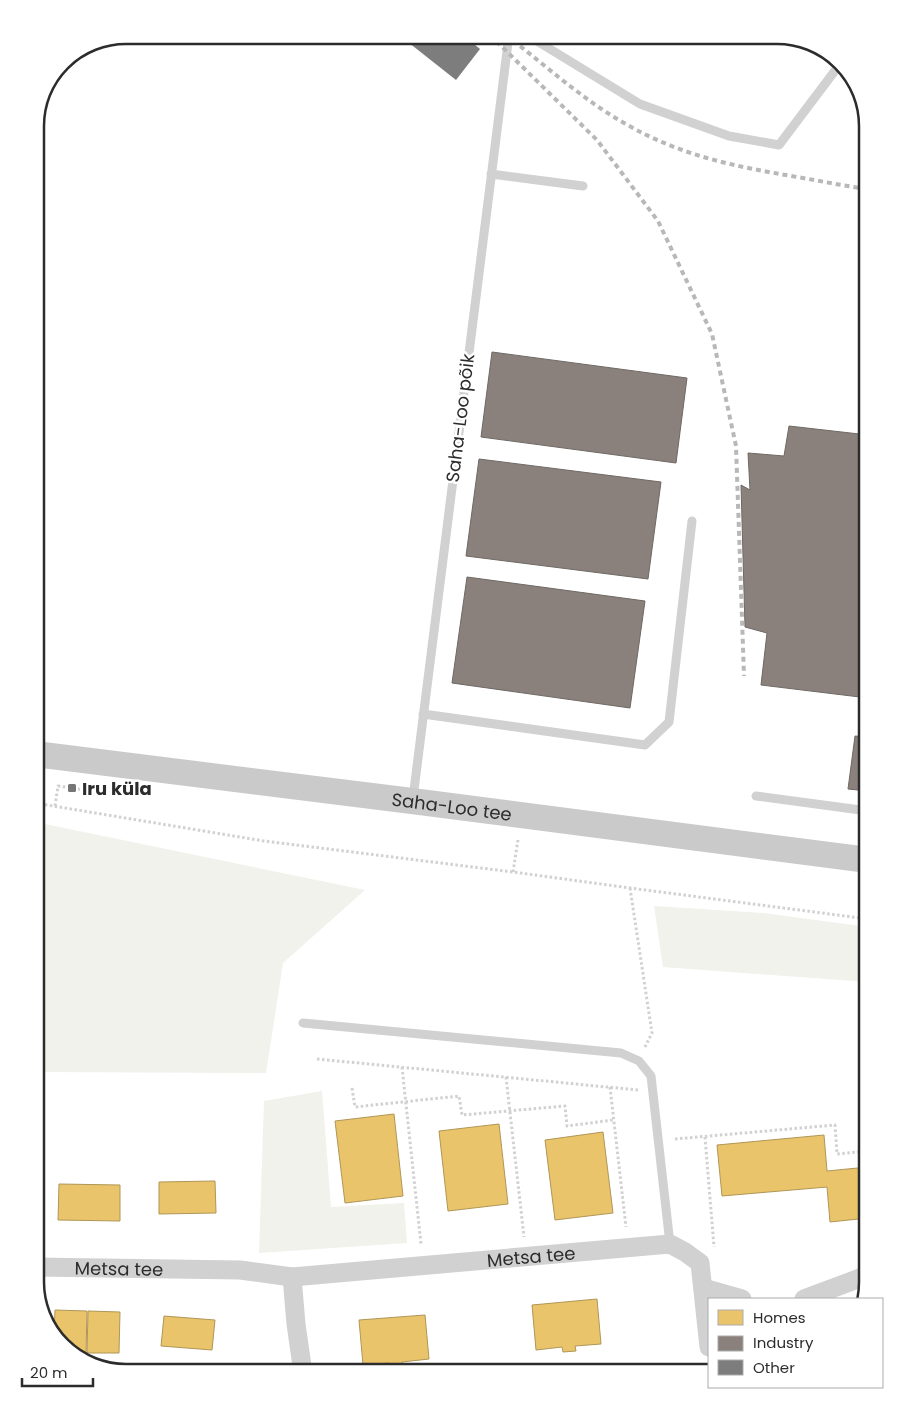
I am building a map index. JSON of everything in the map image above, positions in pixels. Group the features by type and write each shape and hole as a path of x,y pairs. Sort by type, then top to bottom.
{"main road":[{"name":"Saha-Loo tee","path":"44,755 412,800 859,859"}],"street":[{"path":"670,1244 686,1252 700,1263 708,1337"},
{"name":"Metsa tee","path":"44,1267 240,1270 292,1277 670,1244"},
{"path":"292,1277 302,1364"},
{"path":"807,1298 859,1278"},
{"path":"703,1288 738,1298"}],"lane":[{"name":"Saha-Loo põik","path":"412,800 508,44"},
{"path":"542,44 640,104 729,136 778,145 836,69"},
{"path":"492,174 583,186"},
{"path":"423,714 646,745 668,722 692,521"},
{"path":"756,796 859,810"},
{"path":"303,1023 620,1053 639,1061 651,1076 670,1244"}],"path":[{"path":"55,806 58,786 104,793"},
{"path":"44,804 264,841 859,917"},
{"path":"513,872 522,815"},
{"path":"630,888 652,1032 639,1061"},
{"path":"317,1059 653,1091"},
{"path":"402,1067 422,1252"},
{"path":"506,1077 524,1243"},
{"path":"610,1087 627,1233"},
{"path":"352,1088 355,1107 459,1096 462,1116 564,1106 567,1126 614,1120"},
{"path":"659,1141 835,1125 838,1154 859,1152"},
{"path":"700,1263 715,1255 705,1137"}],"shaded area":[{"path":"44,824 365,890 283,963 266,1073 44,1072"},
{"path":"654,906 763,913 859,926 859,981 663,967"},
{"path":"322,1091 331,1207 404,1203 407,1243 259,1253 264,1101"}],"building: Homes":[{"path":"394,1114 403,1196 345,1203 335,1121"},
{"path":"499,1124 508,1204 448,1211 439,1131"},
{"path":"603,1132 613,1213 555,1220 545,1140"},
{"path":"824,1135 827,1171 859,1168 859,1219 830,1222 827,1187 722,1196 717,1145"},
{"path":"215,1181 216,1213 159,1214 159,1182"},
{"path":"59,1184 120,1185 120,1221 58,1220"},
{"path":"597,1299 601,1344 575,1346 576,1351 563,1352 562,1347 536,1350 532,1305"},
{"path":"55,1310 87,1311 86,1353 80,1351 72,1344 54,1323"},
{"path":"88,1311 120,1312 119,1353 87,1353"},
{"path":"425,1315 429,1359 402,1362 402,1364 363,1364 359,1320"},
{"path":"164,1316 215,1320 212,1350 161,1346"}],"building: Industry":[{"path":"492,352 687,378 676,463 481,437"},
{"path":"789,426 859,434 859,697 761,685 767,633 745,627 741,485 750,490 748,453 784,456"},
{"path":"479,459 661,482 648,579 466,556"},
{"path":"467,577 645,601 630,708 452,683"},
{"path":"855,736 859,736 859,790 848,789"}],"building: Other":[{"path":"410,44 474,44 480,49 456,80"}],"railway":[{"path":"499,44 597,140 658,221 712,334 736,446 744,676"},
{"path":"517,44 608,114 666,144 729,164 859,188"}],"place":[{"name":"Iru küla","path":"72,788"}]}
